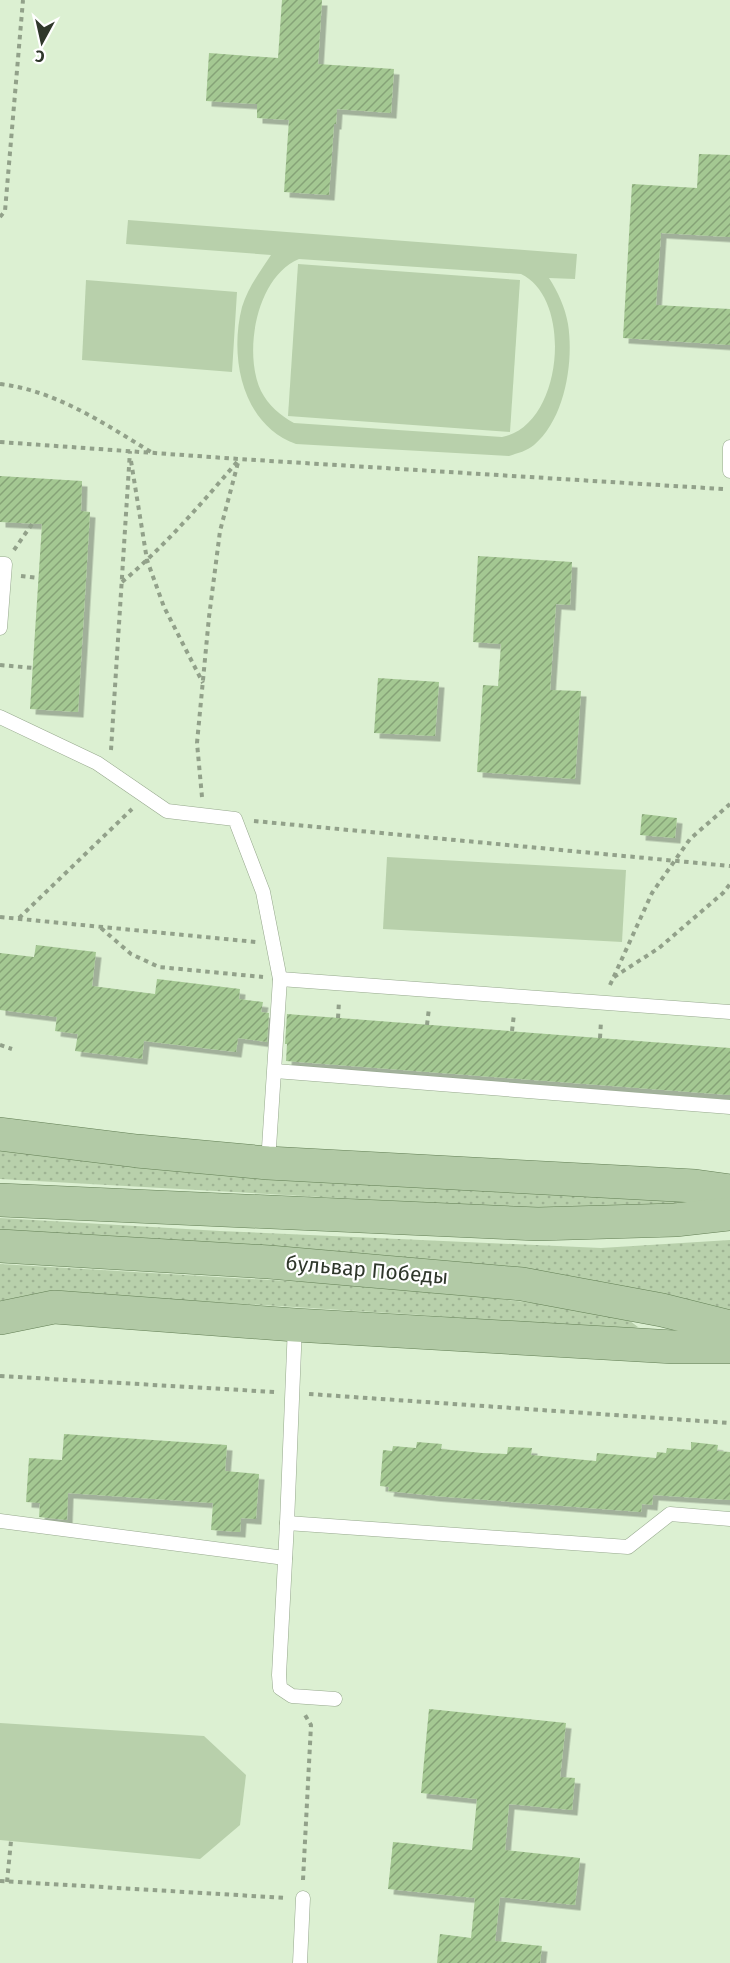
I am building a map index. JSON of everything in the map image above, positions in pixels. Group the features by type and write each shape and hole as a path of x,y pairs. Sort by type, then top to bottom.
{"main road":[{"path":"0,1134 137,1151 268,1163 683,1185 730,1191"},
{"path":"0,1200 538,1224 675,1220 730,1214"},
{"name":"бульвар Победы","path":"0,1246 269,1262 522,1284 662,1310 730,1327"},
{"path":"0,1318 54,1307 295,1325 674,1347 730,1347"}],"lane":[{"path":"730,447 730,471"},
{"path":"0,628 2,564"},
{"path":"0,717 97,763 167,811 235,819 263,892 280,979 268,1163"},
{"path":"280,979 730,1012"},
{"path":"274,1071 730,1107"},
{"path":"295,1325 280,1688 292,1696 335,1699"},
{"path":"287,1522 628,1547 670,1514 730,1519"},
{"path":"0,1521 285,1558"},
{"path":"300,1963 303,1899"}],"path":[{"path":"0,217 5,211 23,0"},
{"path":"0,384 58,399 152,453"},
{"path":"0,442 730,489"},
{"path":"130,451 147,560 164,607 203,683"},
{"path":"110,771 130,451"},
{"path":"122,583 187,520 239,459"},
{"path":"204,816 197,743 220,531 239,459"},
{"path":"2,564 32,524"},
{"path":"0,665 33,668"},
{"path":"18,919 146,796"},
{"path":"602,1003 652,893 690,839 730,804"},
{"path":"235,819 730,866"},
{"path":"614,977 660,948 730,884"},
{"path":"0,917 273,944"},
{"path":"100,927 131,954 159,967 280,979"},
{"path":"0,1045 12,1049"},
{"path":"0,1376 293,1393 730,1423"},
{"path":"0,1881 303,1899 311,1725 292,1696"},
{"path":"8,1882 12,1840"}],"green space":[{"path":"128,220 577,254 575,279 549,278 563,306 570,339 568,372 560,405 545,434 534,445 509,456 296,444 278,435 263,422 244,387 239,367 238,326 242,307 251,286 271,255 126,244","holes":["299,259 521,274 538,288 549,308 554,334 554,361 549,387 538,410 523,428 502,437 294,423 275,410 261,391 253,357 257,318 272,282 284,268"]},
{"path":"298,264 520,280 510,432 288,416"},
{"path":"86,280 237,292 232,372 82,360"},
{"path":"387,857 626,870 622,942 383,929"},
{"path":"0,1146 670,1198 680,1202 669,1207 538,1209 0,1179"},
{"path":"0,1218 220,1231 601,1248 730,1240 730,1314 0,1232"},
{"path":"0,1264 406,1288 566,1307 630,1321 638,1327 627,1330 53,1292 0,1301"},
{"path":"0,1723 204,1736 246,1775 240,1825 200,1859 0,1840"}],"building":[{"path":"282,0 322,0 318,64 394,69 391,113 337,109 329,195 284,192 289,120 257,118 257,104 206,101 209,53 278,58"},
{"path":"699,154 730,155 730,237 661,233 656,305 730,309 730,345 623,338 632,184 697,188"},
{"path":"0,476 82,481 81,511 90,512 78,712 30,709 42,524 0,522"},
{"path":"478,556 572,562 570,605 556,604 550,690 581,691 575,779 477,772 483,685 498,686 501,644 473,642"},
{"path":"378,678 439,682 435,736 374,733"},
{"path":"642,814 677,818 675,838 640,835"},
{"path":"36,945 96,952 92,986 155,994 157,979 240,989 239,999 263,1002 261,1012 269,1013 267,1042 238,1038 236,1052 144,1041 142,1059 75,1051 78,1034 55,1031 57,1017 0,1010 0,953 34,957"},
{"path":"287,1014 730,1048 730,1095 286,1061"},
{"path":"64,1434 227,1445 225,1471 259,1474 256,1519 241,1518 240,1532 211,1530 213,1503 68,1493 67,1520 39,1517 40,1503 26,1502 29,1458 62,1460"},
{"path":"417,1442 442,1444 441,1449 482,1453 507,1454 508,1447 532,1448 531,1455 596,1461 597,1453 656,1458 657,1452 666,1453 667,1448 691,1450 691,1442 718,1445 717,1451 730,1452 730,1500 653,1495 652,1505 642,1504 641,1512 435,1496 388,1491 389,1487 380,1486 383,1450 392,1451 393,1446 416,1448"},
{"path":"429,1709 566,1723 560,1777 575,1778 572,1810 509,1804 505,1850 580,1858 575,1905 500,1897 495,1941 542,1946 540,1963 437,1963 440,1934 471,1938 475,1898 388,1889 393,1842 472,1850 477,1799 421,1793"}]}
